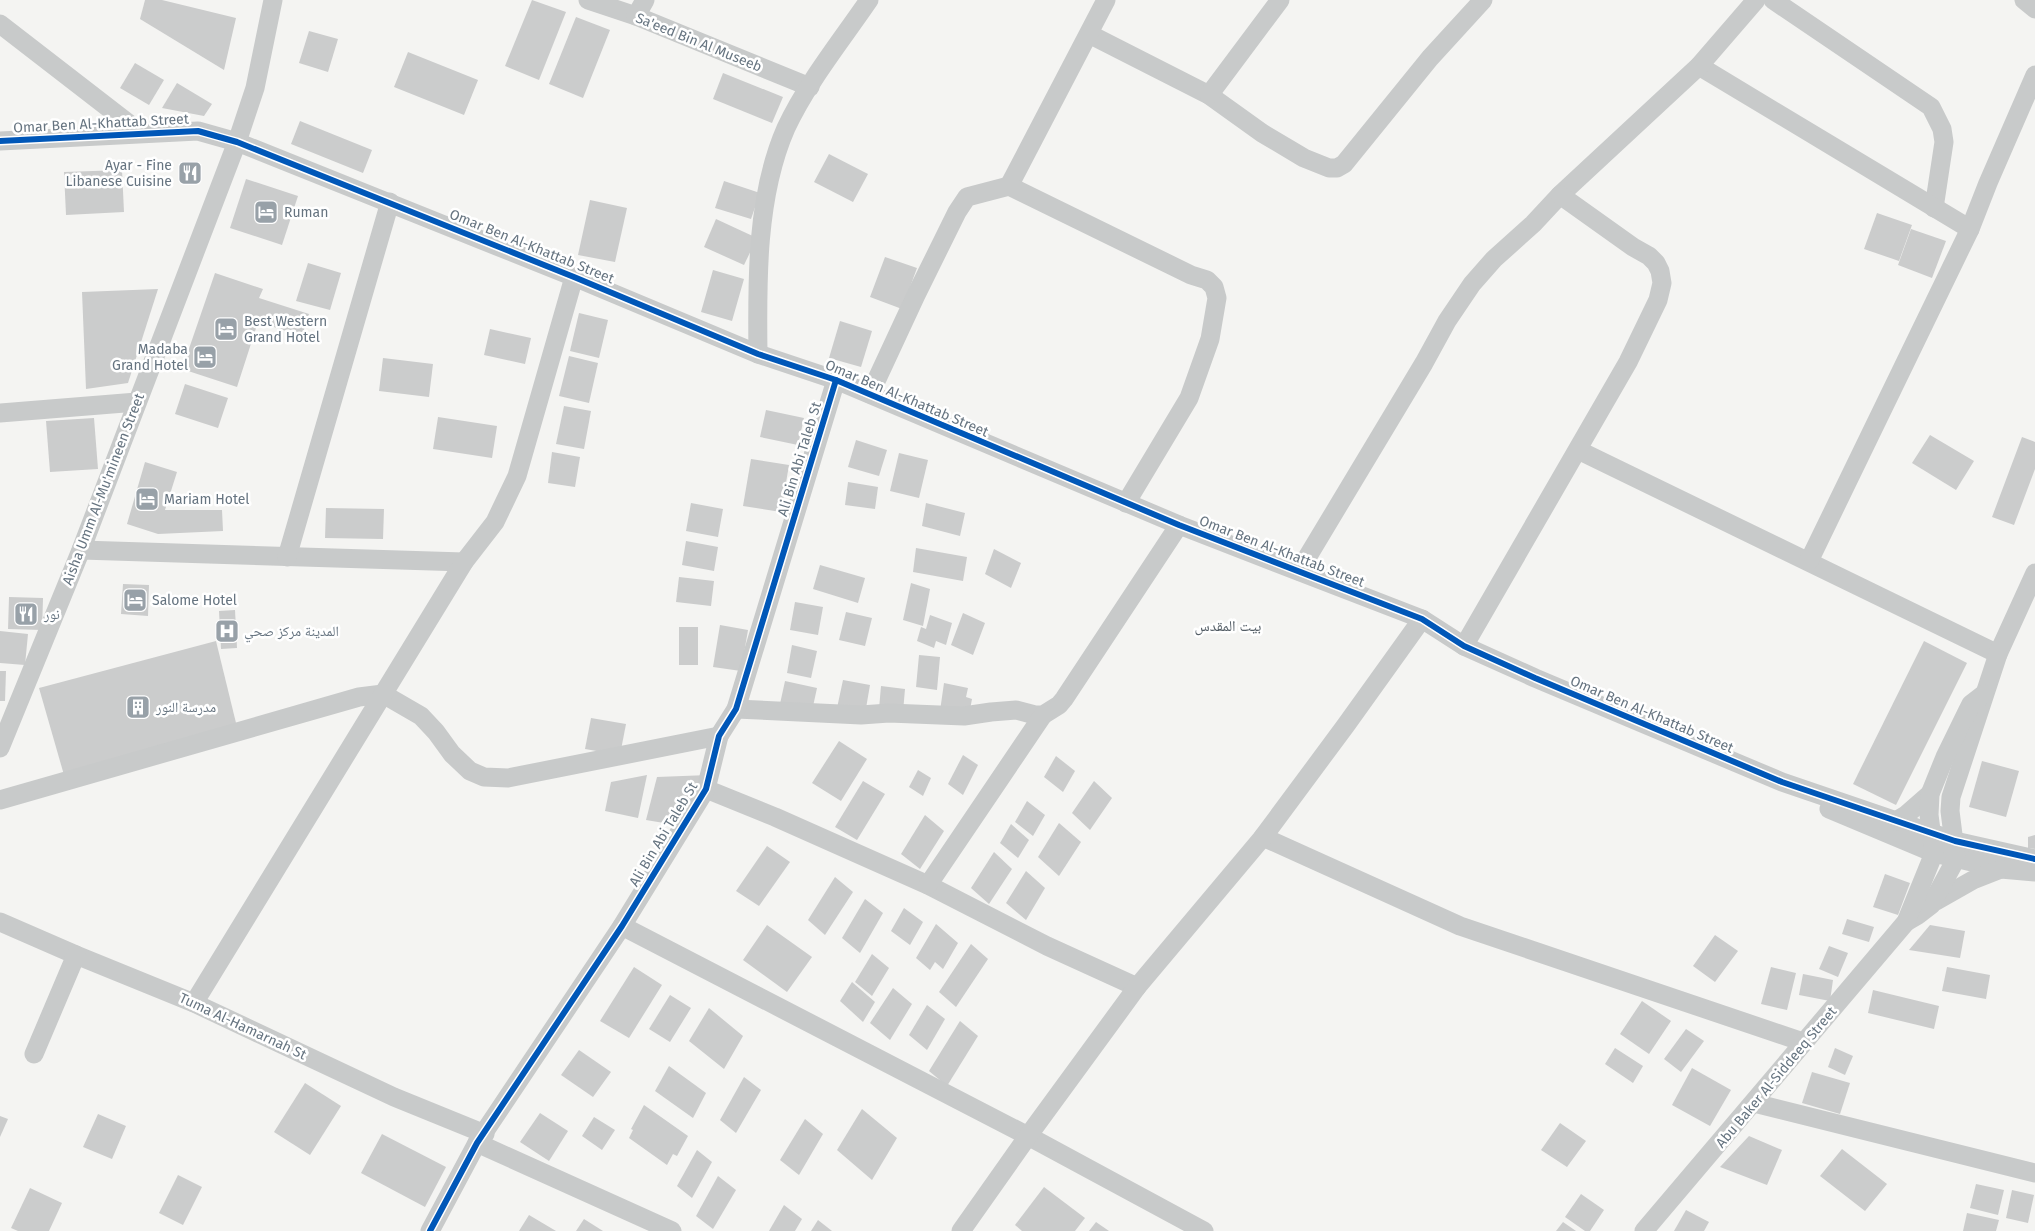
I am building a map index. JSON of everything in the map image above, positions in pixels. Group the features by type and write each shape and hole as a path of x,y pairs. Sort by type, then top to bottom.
{"street":[{"name":"Aisha Umm Al-Mu'mineen Street","path":"0,748 81,550 237,142 255,88 273,0"},
{"name":"Sa'eed Bin Al Museeb","path":"588,0 641,8 810,87"},
{"path":"758,354 757,286 761,230 771,173 786,128 810,87 869,0"},
{"path":"1009,186 1106,0"},
{"path":"1209,95 1280,0"},
{"path":"1089,34 1209,95 1262,133 1304,158 1321,166 1337,168 1344,164 1430,58 1483,0"},
{"path":"1299,571 1472,284 1494,259 1533,224 1560,195 1699,66 1756,0"},
{"path":"1773,0 1931,107 1942,129 1944,142 1934,208"},
{"path":"2024,0 2035,9"},
{"path":"0,24 141,133"},
{"path":"1699,66 1970,229"},
{"path":"1809,561 1970,229 2035,74"},
{"name":"Omar Ben Al-Khattab Street","path":"0,141 198,131 237,142 390,202 758,354 836,380 1178,525 1422,619 1464,646 1535,678 1782,782"},
{"path":"870,394 916,295 958,212 968,197 1009,186 1191,275 1208,280 1214,287 1217,298 1210,339 1189,398 1126,504"},
{"path":"1464,646 1628,362 1658,300 1662,283 1660,271 1649,256 1633,248 1560,195"},
{"path":"287,557 390,202"},
{"path":"194,1003 464,562 495,522 517,476 574,277"},
{"name":"Ali Bin Abi Taleb St","path":"430,1231 481,1139 622,926 706,789 719,736 736,709 836,380"},
{"path":"0,413 136,402"},
{"path":"1578,450 1998,654"},
{"path":"928,885 1043,715 1059,705 1064,699 1178,525"},
{"path":"81,550 464,562"},
{"path":"1956,850 1950,811 1951,797 1998,654 2035,573"},
{"path":"961,1231 1137,987 1263,837 1422,619"},
{"path":"0,800 359,697 383,694 421,716 436,732 452,754 470,771 484,777 508,778 719,736"},
{"path":"1896,821 1906,815 1930,794 1945,757 1971,704 1984,694"},
{"path":"0,708 19,702"},
{"path":"736,709 964,716 1016,710 1043,715"},
{"path":"1782,782 1932,833 1956,850 2002,869 2035,872"},
{"path":"1782,782 1833,811 1934,853 1956,850 2035,859"},
{"path":"706,789 775,817 928,885 1048,946 1137,987"},
{"name":"Abu Baker Al-Siddeeq Street","path":"1644,1231 1906,922 1934,853 1930,794"},
{"path":"1263,837 1460,926 1803,1042"},
{"name":"Abu Baker Al-Siddeeq Street","path":"1906,922 1918,916 1931,905 1956,850"},
{"path":"1931,905 1973,880 2002,869"},
{"name":"Tuma Al-Hamarnah St","path":"0,922 194,1003 394,1096 672,1231"},
{"path":"622,926 1028,1136 1204,1231"},
{"path":"34,1054 76,955"},
{"path":"1754,1103 2035,1173"}],"building":[{"path":"145,0 162,0 236,18 224,70 140,19"},
{"path":"532,0 566,12 539,80 505,66"},
{"path":"576,17 610,30 583,98 549,84"},
{"path":"309,31 338,39 328,72 299,63"},
{"path":"408,52 478,80 464,115 394,87"},
{"path":"135,63 164,80 149,105 120,88"},
{"path":"723,73 783,97 772,123 713,99"},
{"path":"177,83 212,104 204,116 162,108"},
{"path":"300,121 372,150 363,173 291,144"},
{"path":"829,154 868,174 853,202 814,182"},
{"path":"122,170 124,212 66,215 64,172"},
{"path":"246,179 298,196 282,245 230,228"},
{"path":"724,181 760,193 751,219 715,208"},
{"path":"590,200 627,208 615,262 578,255"},
{"path":"1877,213 1912,225 1899,261 1864,249"},
{"path":"716,219 757,238 744,265 704,247"},
{"path":"1911,229 1946,241 1932,278 1898,265"},
{"path":"885,257 917,268 902,309 870,297"},
{"path":"308,263 341,273 330,310 296,301"},
{"path":"713,270 744,279 732,321 701,312"},
{"name":"Best Western Grand Hotel","path":"215,273 263,289 259,298 309,314 302,336 258,322 237,387 182,369"},
{"path":"158,289 128,383 86,389 82,292"},
{"path":"579,313 608,320 599,358 570,351"},
{"path":"840,321 872,331 861,367 829,358"},
{"path":"490,329 531,338 525,364 484,355"},
{"path":"569,356 598,363 589,403 559,396"},
{"path":"383,358 433,364 429,397 379,391"},
{"path":"185,384 228,398 218,428 175,414"},
{"path":"564,406 591,411 584,449 556,444"},
{"path":"766,410 804,418 798,445 760,437"},
{"path":"438,417 497,426 492,458 433,449"},
{"path":"94,418 98,469 50,472 46,421"},
{"path":"1930,435 1974,461 1956,490 1912,463"},
{"path":"2022,437 2035,442 2035,469 2014,525 1992,517"},
{"path":"856,440 887,450 879,476 848,467"},
{"path":"552,452 580,457 575,487 548,483"},
{"path":"899,453 928,460 919,498 890,491"},
{"path":"751,459 789,465 781,512 743,506"},
{"path":"145,462 177,472 165,510 222,510 223,531 158,534 127,524"},
{"path":"848,482 878,487 875,509 845,505"},
{"path":"691,503 723,509 718,537 686,531"},
{"path":"926,503 965,513 960,536 922,526"},
{"path":"326,508 384,509 383,539 325,538"},
{"path":"686,541 718,547 714,571 682,565"},
{"path":"916,548 967,557 963,581 913,572"},
{"path":"994,549 1021,563 1011,588 985,574"},
{"path":"820,565 865,578 858,603 813,589"},
{"path":"679,577 714,581 711,606 676,602"},
{"path":"911,583 930,589 923,626 903,620"},
{"name":"Salome Hotel","path":"123,584 149,585 148,616 121,614"},
{"name":"نور","path":"9,597 43,598 42,630 8,629"},
{"path":"795,602 823,607 818,635 790,630"},
{"path":"235,610 237,648 221,649 219,611"},
{"path":"846,612 872,618 865,646 839,640"},
{"path":"963,613 985,623 973,655 951,645"},
{"path":"930,615 952,623 946,645 936,641 934,648 917,641 921,627 926,629"},
{"path":"720,625 748,630 741,671 713,667"},
{"path":"679,627 698,627 698,665 679,665"},
{"path":"0,631 28,634 25,665 0,663"},
{"name":"مدرسة النور","path":"216,641 237,727 64,775 39,688"},
{"path":"1924,641 1967,663 1896,805 1853,784"},
{"path":"792,645 817,651 811,678 787,673"},
{"path":"919,655 940,657 937,690 916,687"},
{"path":"0,671 6,671 5,701 0,701"},
{"path":"843,680 870,685 865,714 837,708"},
{"path":"785,681 817,688 812,711 780,704"},
{"path":"944,683 968,688 966,697 972,699 969,715 940,711"},
{"path":"881,686 905,689 903,712 879,709"},
{"path":"591,718 626,724 620,755 585,749"},
{"path":"839,741 867,759 841,801 812,783"},
{"path":"963,755 978,765 963,795 948,784"},
{"path":"1056,756 1075,771 1063,792 1044,777"},
{"path":"1982,761 2019,771 2006,817 1969,807"},
{"path":"918,770 931,778 923,796 909,787"},
{"path":"647,775 638,818 605,811 611,782"},
{"path":"709,775 682,826 646,820 657,777"},
{"path":"863,781 885,794 857,840 835,827"},
{"path":"1094,781 1112,798 1090,830 1072,813"},
{"path":"1027,801 1045,815 1033,836 1015,822"},
{"path":"925,815 944,831 920,869 901,854"},
{"path":"1059,823 1081,842 1059,876 1038,857"},
{"path":"1011,824 1029,840 1018,858 1000,843"},
{"path":"2035,835 2035,849 2028,848 2028,837"},
{"path":"767,846 790,862 759,906 736,891"},
{"path":"994,852 1012,869 989,904 971,888"},
{"path":"1026,871 1045,888 1026,920 1006,903"},
{"path":"1885,874 1910,883 1898,915 1873,907"},
{"path":"835,877 853,892 825,935 808,920"},
{"path":"865,899 883,913 860,953 842,938"},
{"path":"904,908 923,922 910,945 891,931"},
{"path":"1847,919 1874,927 1869,942 1842,934"},
{"path":"936,924 958,943 943,969 935,962 930,970 916,958"},
{"path":"767,925 812,957 787,992 743,960"},
{"path":"1930,925 1965,931 1960,958 1909,950"},
{"path":"1715,935 1738,951 1715,982 1693,966"},
{"path":"971,944 988,959 956,1007 939,992"},
{"path":"1829,946 1848,953 1838,977 1819,969"},
{"path":"872,954 889,968 872,996 855,982"},
{"path":"634,967 662,985 629,1038 600,1021"},
{"path":"1771,967 1796,973 1787,1010 1761,1004"},
{"path":"1947,967 1990,975 1986,999 1942,991"},
{"path":"1803,974 1833,980 1830,1001 1799,995"},
{"path":"852,982 875,1002 863,1022 840,1001"},
{"path":"893,988 912,1004 890,1040 870,1023"},
{"path":"1873,990 1939,1006 1934,1029 1868,1013"},
{"path":"670,995 691,1008 670,1042 649,1029"},
{"path":"1642,1001 1671,1021 1649,1054 1620,1034"},
{"path":"927,1005 945,1019 927,1050 909,1035"},
{"path":"709,1008 743,1036 724,1069 689,1041"},
{"path":"960,1021 978,1036 947,1086 929,1071"},
{"path":"1686,1029 1704,1041 1681,1072 1664,1059"},
{"path":"1615,1048 1643,1066 1633,1083 1605,1064"},
{"path":"1835,1048 1853,1056 1845,1075 1828,1067"},
{"path":"579,1050 611,1072 593,1097 561,1075"},
{"path":"669,1066 706,1093 693,1118 655,1091"},
{"path":"1692,1068 1731,1090 1710,1126 1672,1105"},
{"path":"1812,1072 1850,1083 1840,1114 1802,1103"},
{"path":"744,1077 761,1090 736,1133 720,1120"},
{"path":"305,1083 341,1106 310,1155 274,1132"},
{"path":"644,1105 688,1136 677,1156 673,1154 667,1165 629,1138 633,1130 631,1129"},
{"path":"862,1109 897,1138 872,1180 837,1150"},
{"path":"540,1113 568,1131 549,1161 520,1142"},
{"path":"98,1114 126,1126 112,1159 83,1147"},
{"path":"0,1116 8,1119 0,1137"},
{"path":"594,1117 615,1130 602,1150 582,1136"},
{"path":"805,1119 823,1134 799,1175 780,1160"},
{"path":"1560,1123 1586,1141 1567,1167 1541,1150"},
{"path":"382,1134 446,1167 425,1207 361,1173"},
{"path":"1749,1136 1782,1150 1767,1185 1720,1167"},
{"path":"1842,1149 1887,1184 1865,1211 1820,1176"},
{"path":"697,1150 712,1162 692,1198 677,1186"},
{"path":"178,1175 202,1187 183,1225 159,1213"},
{"path":"718,1176 736,1190 713,1229 696,1216"},
{"path":"1976,1184 2004,1190 1998,1215 1970,1208"},
{"path":"1044,1187 1085,1218 1075,1231 1022,1231 1015,1225"},
{"path":"30,1188 62,1203 49,1231 18,1231 11,1228"},
{"path":"2012,1190 2034,1195 2028,1223 2006,1218"},
{"path":"1581,1194 1604,1210 1590,1231 1585,1231 1565,1217"},
{"path":"784,1205 802,1219 795,1231 769,1231"},
{"path":"1686,1210 1709,1222 1704,1231 1674,1231"},
{"path":"1967,1213 1999,1220 1996,1231 1963,1231"},
{"path":"529,1215 556,1231 519,1231"},
{"path":"584,1219 603,1231 576,1231"},
{"path":"818,1220 832,1231 811,1231"},
{"path":"1096,1222 1109,1231 1089,1231"},
{"path":"1563,1222 1576,1231 1556,1231"}],"cycle path":[{"path":"0,141 198,131 237,142 574,277 758,354 836,380 1179,525 1422,619 1464,646 1535,678 1782,782 1955,841 2035,859"},
{"path":"430,1231 477,1143 622,926 706,789 719,736 736,709 836,380"}],"place":[{"name":"Ayar - Fine Libanese Cuisine","path":"190,173"},
{"name":"Ruman","path":"266,212"},
{"name":"Best Western Grand Hotel","path":"226,329"},
{"name":"Madaba Grand Hotel","path":"205,357"},
{"name":"Mariam Hotel","path":"147,499"},
{"name":"Salome Hotel","path":"135,600"},
{"name":"نور","path":"26,614"},
{"name":"المدينة مركز صحي","path":"227,631"},
{"name":"مدرسة النور","path":"138,707"}],"district":[{"name":"بيت المقدس","path":"1228,626"}]}
